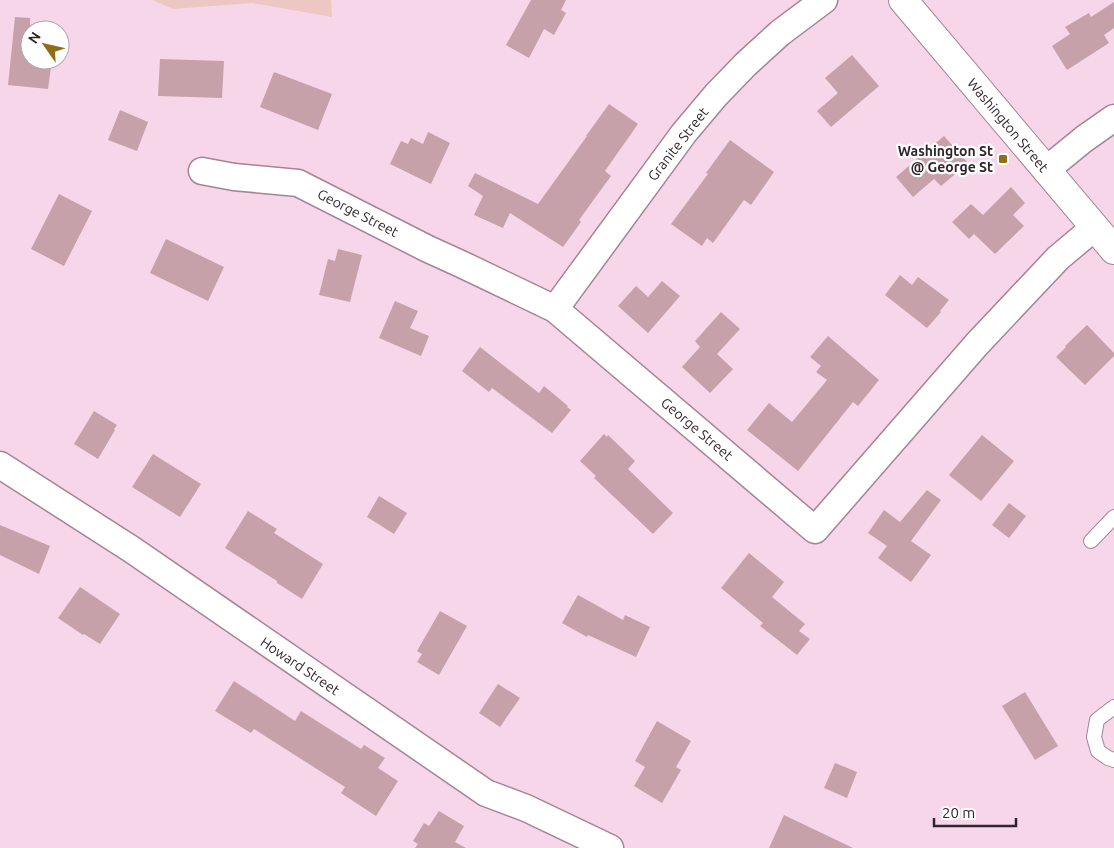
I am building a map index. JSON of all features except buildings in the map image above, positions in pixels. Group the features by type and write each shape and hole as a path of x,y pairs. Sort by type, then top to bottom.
{"main road":[{"name":"Washington Street","path":"903,0 1114,250"}],"street":[{"name":"Granite Street","path":"555,309 684,133 716,94 780,33 824,0"},
{"path":"1046,170 1114,118"},
{"name":"George Street","path":"202,171 234,177 298,183 428,249 555,309 815,530 977,344 1058,258 1095,227"},
{"name":"Howard Street","path":"0,465 131,549 486,793 526,808 610,848"}],"lane":[{"path":"1091,541 1114,517"},
{"path":"1114,707 1097,720 1094,737 1098,751 1114,760"}],"shaded area":[{"path":"152,0 331,0 332,17 252,3 173,9"}],"place":[{"name":"Washington St @ George St","path":"1003,159"}]}
